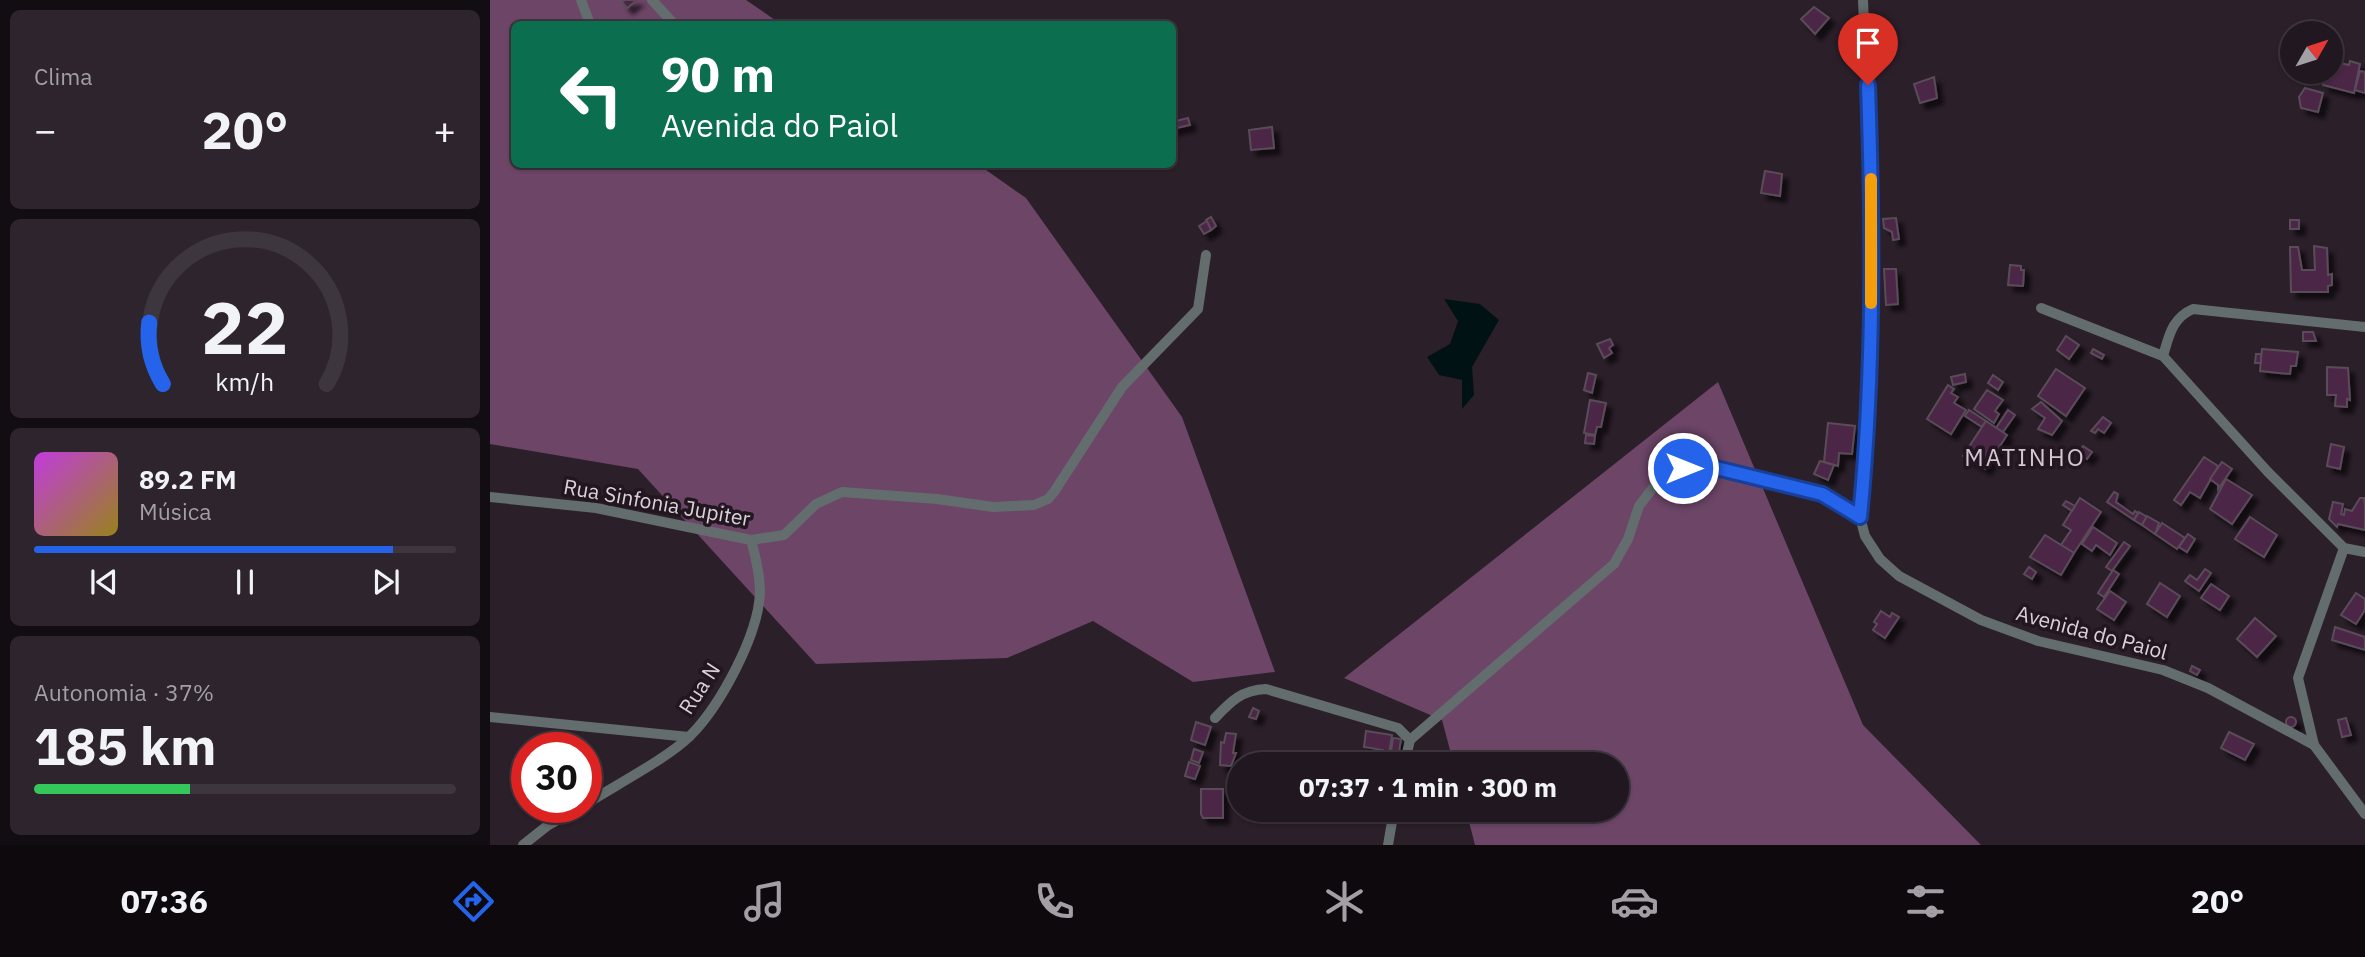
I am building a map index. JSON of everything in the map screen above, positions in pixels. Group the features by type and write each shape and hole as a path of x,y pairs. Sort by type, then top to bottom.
{"street":[{"path":"581,0 589,21"},
{"path":"652,0 671,21"},
{"name":"Avenida do Paiol","path":"1863,0 1872,242 1866,456 1860,517 1865,536 1880,559 1899,576 1981,620 2038,641 2163,670 2208,688 2314,745 2365,814"},
{"name":"Rua Sinfonia Jupiter","path":"490,497 596,508 751,540 784,534 816,504 842,492 937,499 982,506 1020,507 1048,499 1122,387 1198,309 1206,256"},
{"path":"2041,308 2163,356 2267,471 2344,548 2365,552"},
{"path":"2163,356 2173,324 2180,315 2193,309 2365,327"},
{"path":"1407,752 1410,740 1614,564 1628,539 1639,506 1658,481 1683,468 1708,466 1822,494 1860,517"},
{"name":"Rua N","path":"602,794 689,737 714,705 736,667 755,617 760,595 759,568 751,540"},
{"path":"2314,745 2298,678 2344,548"},
{"path":"1215,718 1236,696 1253,690 1266,690 1398,728 1410,740"},
{"path":"490,717 689,737"},
{"path":"1388,845 1392,822"},
{"path":"523,845 552,823"}],"shaded area":[{"path":"490,0 746,0 777,21 511,21 511,168 983,168 1026,198 1182,417 1275,672 1193,682 1093,621 1007,658 816,664 638,469 490,444"},
{"path":"1444,299 1480,304 1499,320 1472,367 1474,395 1462,409 1462,380 1439,375 1427,357 1450,344 1458,321"},
{"path":"1718,382 1863,725 1981,845 1475,845 1469,822 1629,822 1629,752 1451,752 1442,720 1344,678"}],"building":[{"path":"637,0 627,8 622,2"},
{"path":"1814,7 1829,18 1815,34 1801,19"},
{"path":"2350,61 2360,64 2354,93 2323,85 2343,84 2343,64 2349,65"},
{"path":"2360,71 2365,72 2365,93 2355,90"},
{"path":"1934,77 1937,98 1920,103 1914,84"},
{"path":"2305,88 2323,93 2318,112 2301,108 2299,97"},
{"path":"1188,118 1190,125 1176,128 1176,121"},
{"path":"1272,127 1274,148 1251,150 1249,130"},
{"path":"1765,171 1782,174 1780,196 1761,193"},
{"path":"1211,217 1216,226 1211,230 1206,220"},
{"path":"1896,218 1899,239 1893,240 1892,232 1884,228 1883,219"},
{"path":"2290,220 2299,220 2299,229 2290,229"},
{"path":"1207,221 1211,230 1204,234 1199,226"},
{"path":"2314,246 2327,248 2328,275 2332,274 2332,285 2328,286 2328,292 2291,292 2290,247 2298,247 2302,270 2315,270"},
{"path":"2010,265 2021,266 2021,270 2024,270 2023,286 2008,285"},
{"path":"1884,269 1896,269 1898,304 1886,305"},
{"path":"2303,332 2313,332 2316,341 2303,341"},
{"path":"2066,336 2079,345 2069,359 2057,350"},
{"path":"1610,339 1613,345 1609,348 1612,353 1604,358 1597,344"},
{"path":"2093,349 2104,355 2102,359 2091,353"},
{"path":"2262,349 2298,352 2296,366 2291,366 2290,374 2260,371"},
{"path":"2256,354 2261,354 2261,363 2255,363"},
{"path":"2327,367 2348,368 2350,400 2347,399 2347,407 2335,406 2336,395 2327,395"},
{"path":"2056,369 2085,388 2066,416 2038,396"},
{"path":"1588,373 1596,375 1592,393 1584,390"},
{"path":"1965,374 1966,382 1953,385 1951,377"},
{"path":"1993,375 2003,382 1998,390 1988,383"},
{"path":"1948,385 1954,389 1951,393 1958,397 1954,403 1966,410 1951,434 1927,419"},
{"path":"1987,390 2003,400 1995,411 1999,414 1994,423 1974,409"},
{"path":"1590,400 1606,403 1601,427 1597,427 1595,435 1584,433"},
{"path":"2041,402 2062,421 2052,435 2038,429 2045,418 2032,409"},
{"path":"1969,410 1986,421 1982,427 1965,416"},
{"path":"2008,410 2015,415 2003,432 1996,428"},
{"path":"2103,417 2111,423 2104,433 2098,429 2095,433 2091,431"},
{"path":"1986,421 2007,435 1985,469 1963,456"},
{"path":"1828,423 1855,426 1852,454 1839,453 1838,466 1824,462"},
{"path":"1586,435 1595,436 1594,444 1585,443"},
{"path":"2331,444 2344,447 2340,469 2327,466"},
{"path":"2083,446 2092,452 2087,459 2077,453"},
{"path":"2204,457 2218,466 2200,498 2190,492 2181,505 2174,500"},
{"path":"1820,461 1834,465 1828,480 1814,474"},
{"path":"2222,462 2232,469 2218,489 2218,485 2210,479"},
{"path":"2226,479 2252,495 2232,524 2210,509"},
{"path":"2114,492 2118,494 2116,502 2133,514 2135,511 2138,513 2134,520 2107,502"},
{"path":"2080,498 2101,512 2074,553 2061,545 2071,530 2063,525"},
{"path":"2360,498 2364,498 2365,530 2338,524 2337,527 2329,519 2333,502 2343,504 2341,514 2344,515 2345,509 2352,511"},
{"path":"2066,501 2075,506 2072,511 2063,505"},
{"path":"2139,512 2147,517 2142,525 2134,520"},
{"path":"2147,516 2159,523 2155,534 2142,525"},
{"path":"2250,517 2277,535 2264,557 2235,539"},
{"path":"2162,523 2185,538 2177,549 2155,534"},
{"path":"2093,527 2117,543 2110,555 2096,545 2092,551 2082,544"},
{"path":"2188,534 2195,539 2187,552 2179,547"},
{"path":"2045,535 2074,553 2061,575 2030,557"},
{"path":"2124,542 2130,546 2112,571 2106,567"},
{"path":"2029,567 2036,572 2032,579 2024,574"},
{"path":"2205,569 2211,573 2199,591 2185,581 2190,575 2197,580"},
{"path":"2113,570 2119,574 2104,597 2098,593"},
{"path":"2160,583 2180,596 2167,617 2147,604"},
{"path":"2211,584 2229,596 2220,610 2201,598"},
{"path":"2110,591 2126,602 2114,620 2097,609"},
{"path":"2356,593 2365,599 2365,610 2356,624 2341,615"},
{"path":"1881,611 1890,617 1892,613 1899,617 1885,638 1873,630 1877,624 1874,622"},
{"path":"2255,618 2276,636 2257,657 2237,639"},
{"path":"2335,627 2365,637 2365,650 2332,640"},
{"path":"2192,666 2200,670 2197,675 2190,671"},
{"path":"1253,708 1259,711 1256,719 1249,717"},
{"path":"2291,717 2296,722 2291,727 2286,722"},
{"path":"2346,718 2351,735 2342,737 2338,720"},
{"path":"1196,722 1211,727 1205,745 1191,740"},
{"path":"1366,731 1392,735 1389,752 1364,747"},
{"path":"2229,732 2254,744 2245,760 2221,748"},
{"path":"1226,733 1236,734 1233,752 1227,752 1227,766 1220,765 1221,742 1224,743"},
{"path":"1393,738 1401,739 1399,752 1391,751"},
{"path":"1194,749 1203,752 1199,763 1191,760"},
{"path":"1189,762 1200,766 1195,779 1185,776"},
{"path":"1201,789 1223,789 1223,818 1203,818"}],"slow traffic":[{"path":"1871,179 1871,303"}],"district":[{"name":"MATINHO","path":"2025,457"}],"route":[{"path":"1683,468 1708,466 1779,482 1822,494 1860,517 1866,456 1872,242 1868,85"}]}
